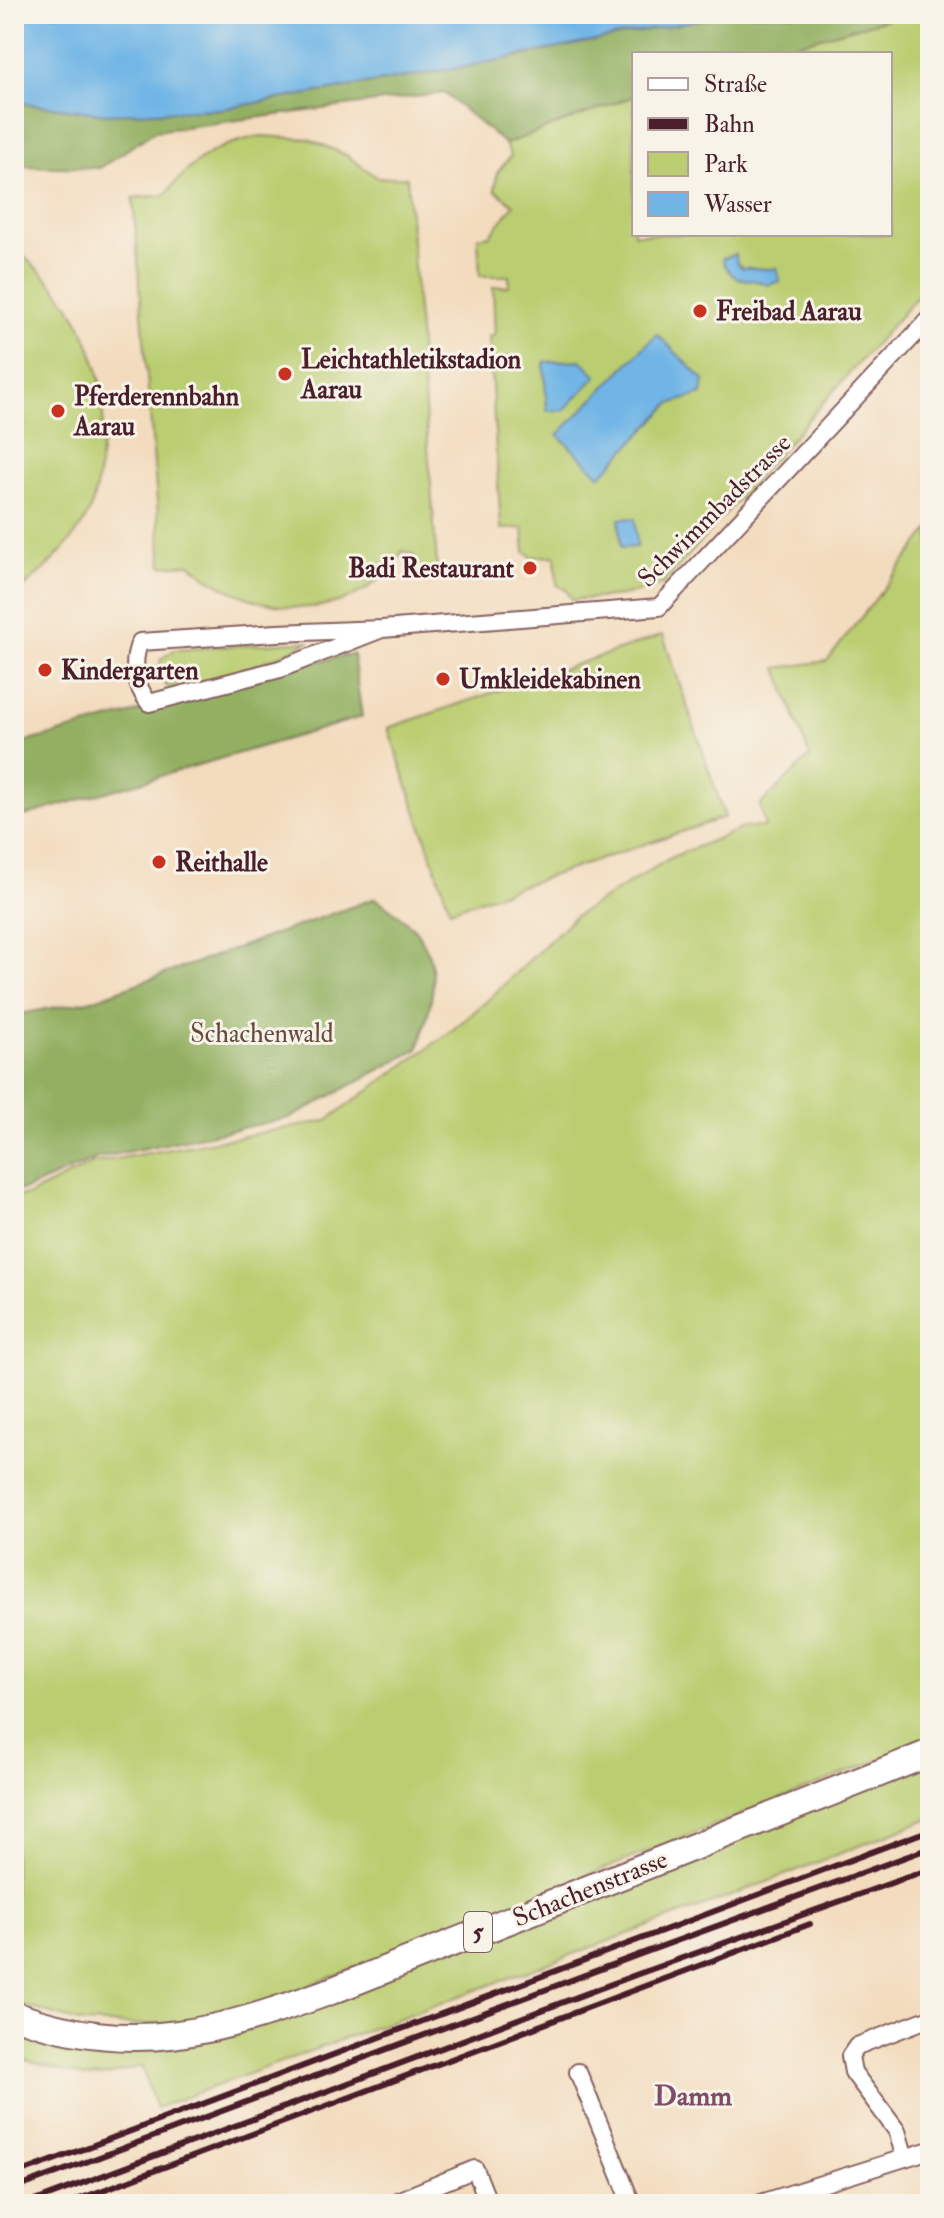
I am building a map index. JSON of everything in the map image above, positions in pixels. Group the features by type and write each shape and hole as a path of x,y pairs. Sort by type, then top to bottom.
{"main road":[{"name":"Schachenstrasse","path":"14,2015 78,2034 135,2038 191,2034 230,2025 331,1991 930,1753"}],"street":[{"name":"Schwimmbadstrasse","path":"382,629 280,669 149,703 137,689 135,652 140,642 382,629 659,607 930,318"},
{"path":"905,2158 897,2131 853,2072 850,2056 857,2046 930,2018"},
{"path":"578,2072 632,2204"},
{"path":"758,2204 930,2150"},
{"path":"390,2204 475,2169 489,2204"}],"green space":[{"path":"728,14 906,14 765,52 632,52 632,97 505,144 444,93 155,131 100,168 14,166 14,102 106,114 221,109 464,67"},
{"name":"Freibad Aarau","path":"906,14 930,14 930,282 662,585 622,596 572,600 567,591 557,585 555,556 532,557 525,552 523,528 501,529 489,337 495,335 493,287 509,286 509,276 480,276 478,237 490,235 514,205 495,190 497,173 511,156 505,144 632,97 632,236 892,236 892,52 765,52"},
{"name":"Leichtathletikstadion Aarau","path":"261,136 309,139 346,155 378,178 407,177 438,577 415,577 414,555 403,551 388,571 365,589 341,601 315,607 288,607 236,593 190,564 162,566 133,198 165,195 207,155 245,139"},
{"name":"Pferderennbahn Aarau","path":"14,249 59,292 88,342 97,369 103,428 96,491 85,520 61,551 14,596"},
{"path":"930,529 930,1740 273,2000 194,2023 82,2023 14,2003 14,1197 29,1195 93,1163 326,1121 450,1032 487,1001 574,917 672,857 743,828 765,827 760,805 810,757 777,668 827,661"},
{"path":"663,635 725,817 450,910 388,728"},
{"path":"310,641 258,665 186,685 167,687 158,673 161,659 174,650"},
{"path":"353,654 362,717 14,819 14,745 280,669"},
{"name":"Schachenwald","path":"376,898 415,930 430,959 433,988 418,1049 290,1118 97,1158 27,1189 14,1191 14,1015 89,1001"},
{"path":"930,1763 930,1818 739,1893 156,2108 141,2066 109,2075 86,2077 14,2057 14,2027 51,2039 89,2045 166,2048"}],"water":[{"path":"14,14 728,14 464,67 221,109 106,114 14,102"},
{"path":"735,254 737,263 743,268 776,268 780,281 767,285 737,278 722,259"},
{"path":"657,334 704,380 702,394 670,404 600,476 558,435"},
{"path":"581,360 597,376 564,410 547,411 544,362"},
{"path":"635,518 637,547 621,548 619,519"}],"railway":[{"path":"14,2175 930,1830"},
{"path":"14,2189 930,1848"},
{"path":"27,2204 638,1974 930,1869"},
{"path":"66,2204 810,1924"}],"place":[{"name":"Freibad Aarau","path":"700,311"},
{"name":"Leichtathletikstadion Aarau","path":"285,374"},
{"name":"Pferderennbahn Aarau","path":"58,411"},
{"name":"Badi Restaurant","path":"530,568"},
{"name":"Kindergarten","path":"45,670"},
{"name":"Umkleidekabinen","path":"443,679"},
{"name":"Reithalle","path":"159,862"}],"district":[{"name":"Damm","path":"693,2095"}]}
